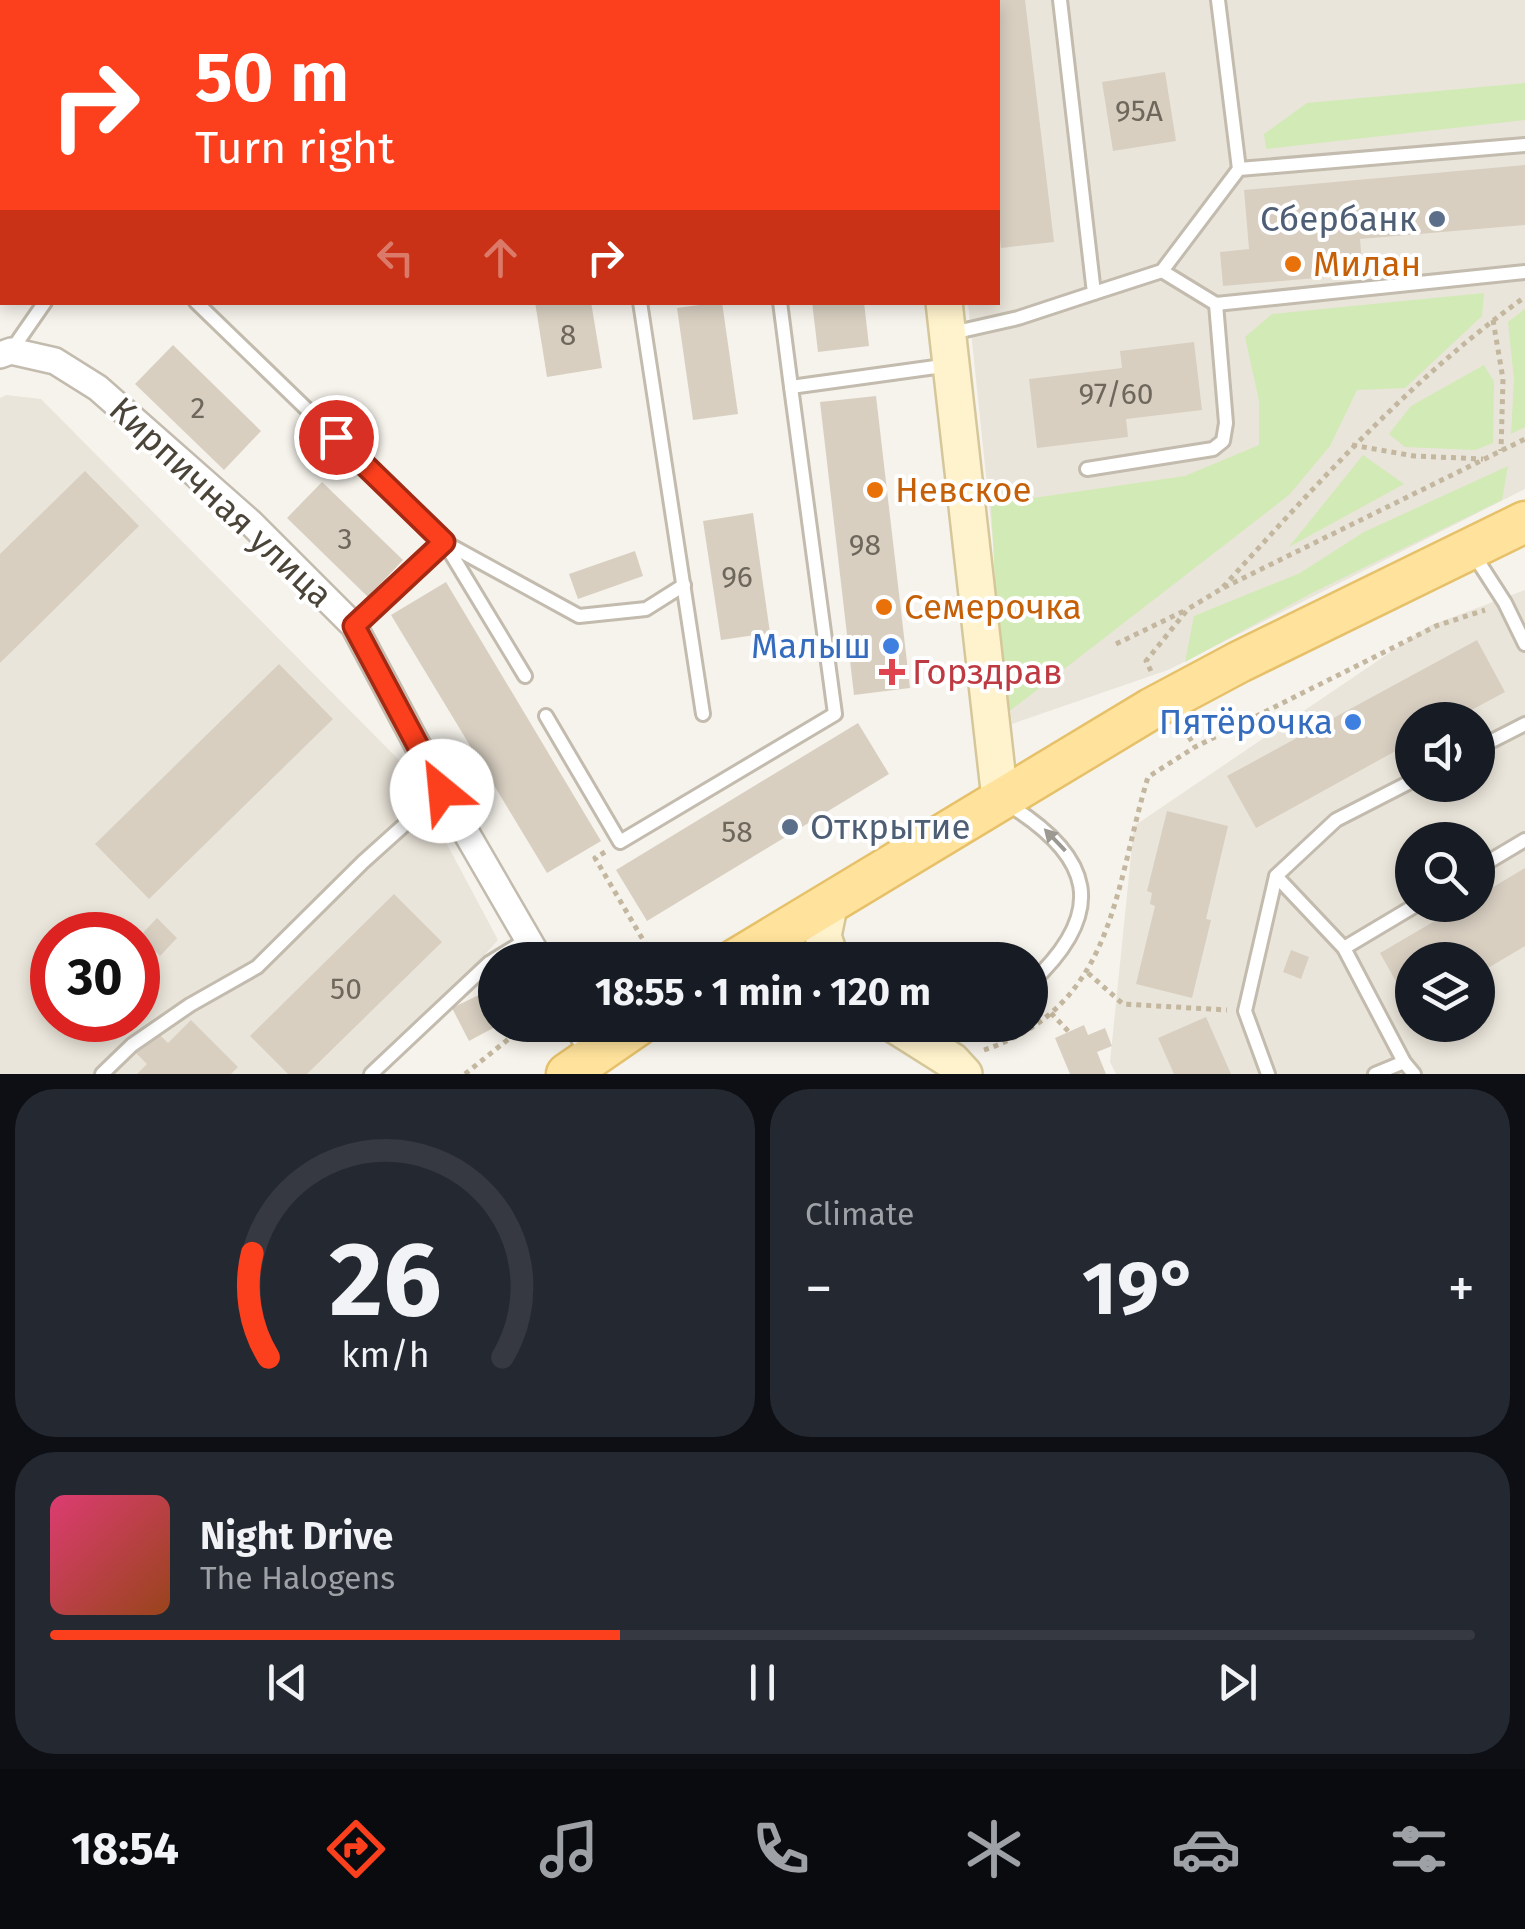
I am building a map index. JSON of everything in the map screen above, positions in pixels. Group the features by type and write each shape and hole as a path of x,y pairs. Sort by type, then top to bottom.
{"main road":[{"path":"764,942 1000,798 1196,685 1525,522"}],"street":[{"path":"947,334 1000,798"},
{"name":"Кирпичная улица","path":"6,353 54,361 98,388 251,523 354,626 442,791 529,942"},
{"path":"825,942 830,902"},
{"path":"924,1042 958,1072"}],"lane":[{"path":"1060,0 1094,293"},
{"path":"790,386 947,334 1018,318 1162,271 1239,169 1218,0"},
{"path":"1239,169 1525,146"},
{"path":"1162,271 1216,304 1525,272"},
{"path":"1087,469 1212,449 1223,440 1226,423 1216,304"},
{"path":"6,353 42,305"},
{"path":"201,305 444,542 526,676"},
{"path":"640,305 703,714"},
{"path":"546,716 620,842 834,714 780,305"},
{"path":"444,542 579,616 646,609 684,585"},
{"path":"354,626 444,542"},
{"path":"1470,549 1505,603 1525,644"},
{"path":"1495,739 1525,724"},
{"path":"1268,1074 1245,1011 1276,876 1336,820 1395,790"},
{"path":"102,1074 132,1045 256,967 442,791"},
{"path":"1000,798 1039,823 1070,856 1084,902 1076,925 1048,967"},
{"path":"1495,858 1525,840"},
{"path":"1276,876 1344,948 1414,1074"},
{"path":"1344,948 1395,918"},
{"path":"370,1074 478,972"},
{"path":"1375,1074 1404,1062"}],"path":[{"path":"1221,589 1352,445 1525,296"},
{"path":"1493,320 1503,379 1501,451"},
{"path":"1116,644 1525,439"},
{"path":"1352,445 1414,456 1485,459"},
{"path":"1167,764 1436,626 1505,603"},
{"path":"1146,661 1188,609"},
{"path":"620,842 595,858 643,942"},
{"path":"1088,973 1123,1004 1245,1011"},
{"path":"1051,1013 1069,1032"},
{"path":"465,1074 505,1042"}],"shaded area":[{"path":"1000,0 1525,0 1525,489 1168,670 1012,724 968,305 1000,305"},
{"path":"6,395 41,399 406,767 498,940 478,942 478,962 375,1074 0,1074 0,398"},
{"path":"1525,590 1525,1074 1116,1074 1110,1062 1134,826 1429,626"}],"green space":[{"path":"1525,83 1525,120 1266,149 1264,134 1307,103"},
{"path":"1484,293 1482,316 1405,388 1357,390 1330,446 1289,495 1002,717 991,504 1185,476 1259,445 1259,401 1245,337 1272,314"},
{"path":"1525,309 1525,427 1511,434 1514,380 1508,322"},
{"path":"1484,365 1494,382 1493,443 1475,450 1405,447 1389,434 1411,406"},
{"path":"1363,455 1404,484 1289,547"},
{"path":"1508,466 1502,500 1312,593 1185,662 1194,616 1300,573 1364,532"}],"building":[{"path":"1000,0 1025,0 1054,242 1001,248"},
{"path":"1165,72 1176,141 1113,151 1102,82"},
{"path":"1525,165 1525,225 1360,239 1363,274 1223,286 1220,252 1249,249 1244,190"},
{"path":"535,305 592,305 602,368 547,377"},
{"path":"722,305 738,414 693,420 677,308"},
{"path":"812,305 864,305 869,346 818,352"},
{"path":"1194,342 1202,410 1126,419 1128,437 1037,448 1029,379 1122,368 1120,351"},
{"path":"173,345 261,431 224,470 135,384"},
{"path":"876,396 910,688 854,695 820,402"},
{"path":"85,471 139,526 0,663 0,554"},
{"path":"322,482 403,560 368,597 287,518"},
{"path":"753,513 770,633 721,640 703,521"},
{"path":"635,551 643,576 578,599 569,574"},
{"path":"446,582 601,841 547,873 391,615"},
{"path":"1477,640 1505,692 1486,702 1395,702 1395,751 1256,828 1227,776"},
{"path":"279,664 333,719 149,899 95,844"},
{"path":"858,723 889,774 647,921 616,870"},
{"path":"1167,811 1228,826 1192,998 1136,984 1155,906 1150,904 1152,893 1147,891"},
{"path":"1525,868 1525,946 1495,964 1495,942 1399,942 1433,922 1495,922 1495,886"},
{"path":"394,894 442,942 307,1074 288,1074 250,1036"},
{"path":"160,921 177,938 160,956"},
{"path":"1395,944 1395,980 1380,953"},
{"path":"1291,950 1309,957 1301,979 1283,972"},
{"path":"478,995 478,1036 469,1041 452,1008"},
{"path":"1206,1017 1231,1074 1174,1074 1158,1038"},
{"path":"191,1020 238,1067 231,1074 137,1074 147,1064 136,1053 147,1042 160,1042 160,1035 168,1043"},
{"path":"1084,1025 1088,1035 1105,1028 1112,1046 1097,1052 1106,1074 1070,1074 1055,1038"}],"place":[{"name":"Сбербанк","path":"1437,219"},
{"name":"Милан","path":"1293,264"},
{"name":"Невское","path":"875,490"},
{"name":"Семерочка","path":"884,607"},
{"name":"Малыш","path":"891,646"},
{"name":"Горздрав","path":"892,672"},
{"name":"Пятёрочка","path":"1353,722"},
{"name":"Открытие","path":"790,827"}],"route":[{"path":"336,437 444,542 354,626 442,791"}]}
